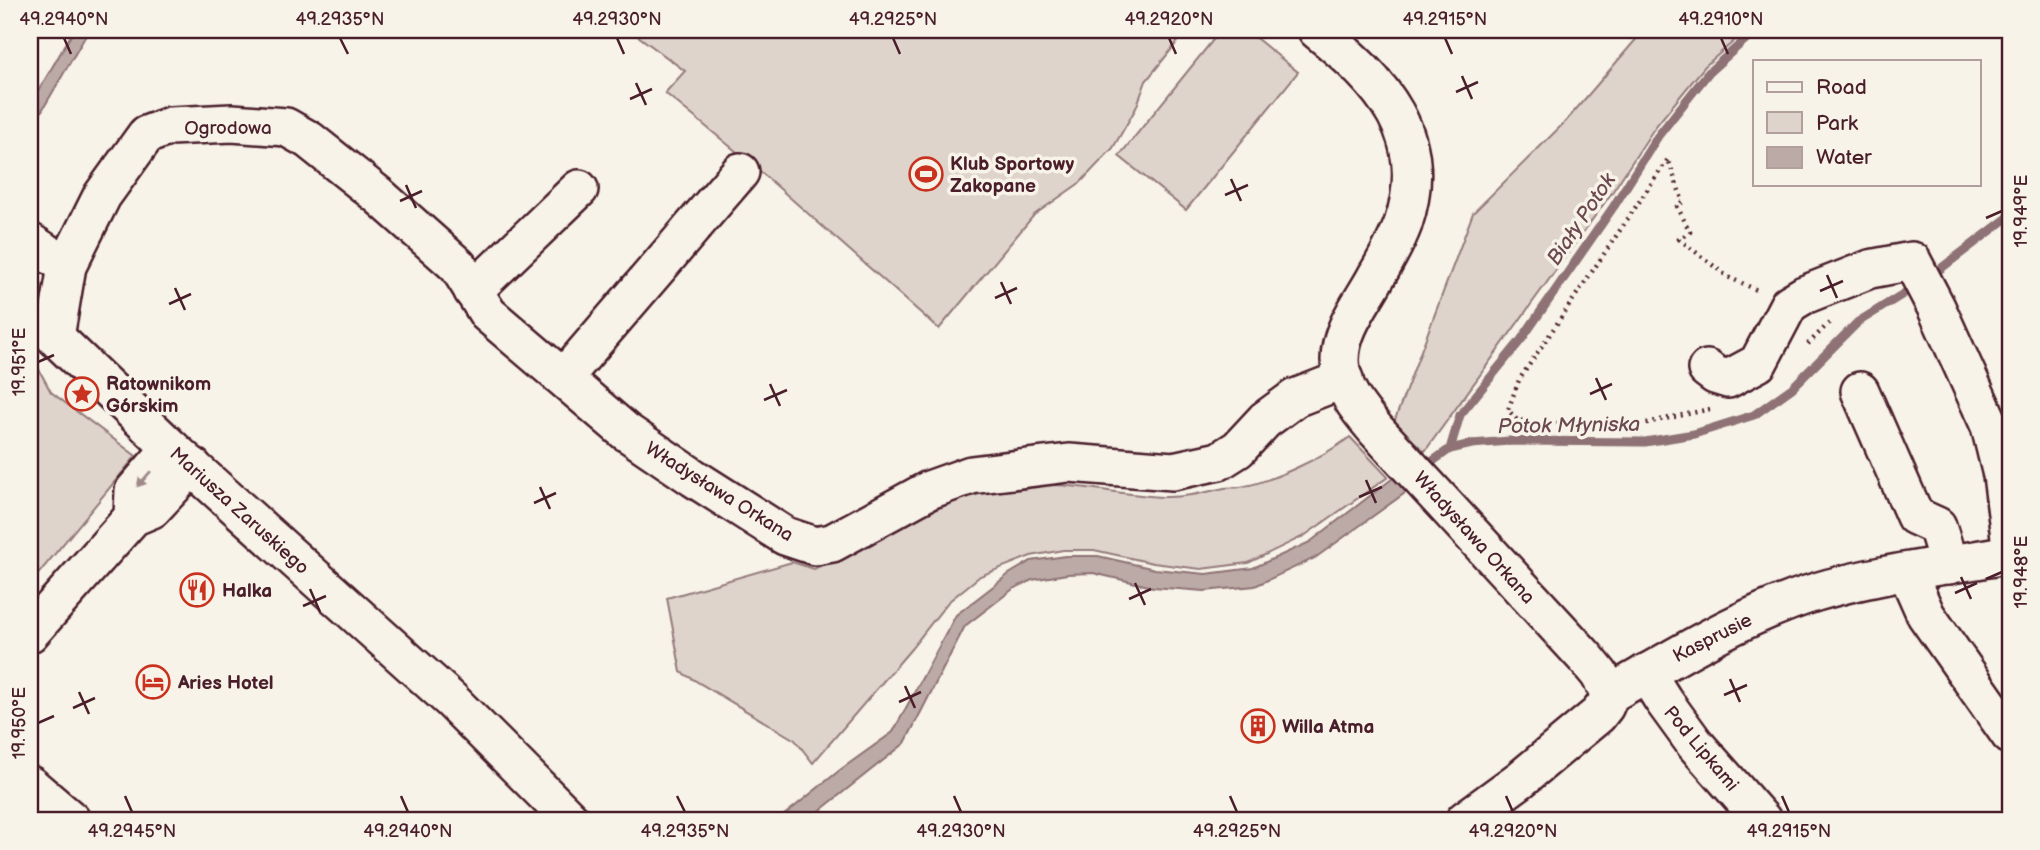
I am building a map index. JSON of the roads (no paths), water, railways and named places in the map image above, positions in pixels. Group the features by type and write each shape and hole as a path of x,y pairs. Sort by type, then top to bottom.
{"street":[{"name":"Władysława Orkana","path":"1317,30 1365,72 1390,102 1403,131 1411,170 1410,191 1402,225 1344,336 1340,361 1344,379 1357,406 1585,657 1610,694"},
{"name":"Ogrodowa","path":"67,266 102,196 146,135 170,127 232,123 285,127 309,140 378,195 466,279"},
{"path":"564,377 740,172"},
{"path":"466,279 579,190"},
{"path":"30,242 67,266"},
{"path":"1707,369 1715,376 1728,379 1758,363 1788,304 1804,295 1870,269 1912,261 1936,307 1994,437 2010,537"},
{"name":"Mariusza Zaruskiego","path":"67,266 55,337 182,457 451,699 571,820"},
{"name":"Władysława Orkana","path":"466,279 488,314 625,430 785,536 815,546 832,543 929,490 971,475 1069,463 1173,471 1219,461 1238,449 1265,420 1294,398 1322,385 1344,379"},
{"path":"1860,391 1915,516 1937,526 1949,565"},
{"path":"30,633 132,517 134,491 182,457"},
{"name":"Kasprusie","path":"1465,820 1521,779 1590,722 1605,706 1610,694 1708,637 1767,610 1833,588 2010,554"},
{"path":"1907,572 1926,615 2010,735"},
{"name":"Pod Lipkami","path":"1646,673 1695,744 1752,817"},
{"path":"30,785 71,820"}],"water":[{"path":"74,30 89,30 30,131 30,105"},
{"path":"1410,465 1423,480 1315,558 1255,586 1204,591 1153,587 1093,573 1032,580 1013,589 965,626 905,743 808,820 778,820 893,732 956,615 1009,574 1031,561 1066,556 1098,556 1155,569 1206,574 1253,568 1310,542"}],"waterway":[{"name":"Biały Potok","path":"1450,449 1460,415 1521,340 1614,206 1658,136 1709,72 1746,39 1765,30"},
{"name":"Potok Młyniska","path":"1931,276 2010,216"},
{"name":"Potok Młyniska","path":"1423,468 1450,449 1472,444 1509,441 1645,442 1694,434 1754,415 1792,388 1858,322 1916,286"}],"place":[{"name":"Klub Sportowy Zakopane","path":"926,174"},
{"name":"Ratownikom Górskim","path":"82,394"},
{"name":"Halka","path":"197,590"},
{"name":"Aries Hotel","path":"153,682"},
{"name":"Willa Atma","path":"1258,726"}]}
